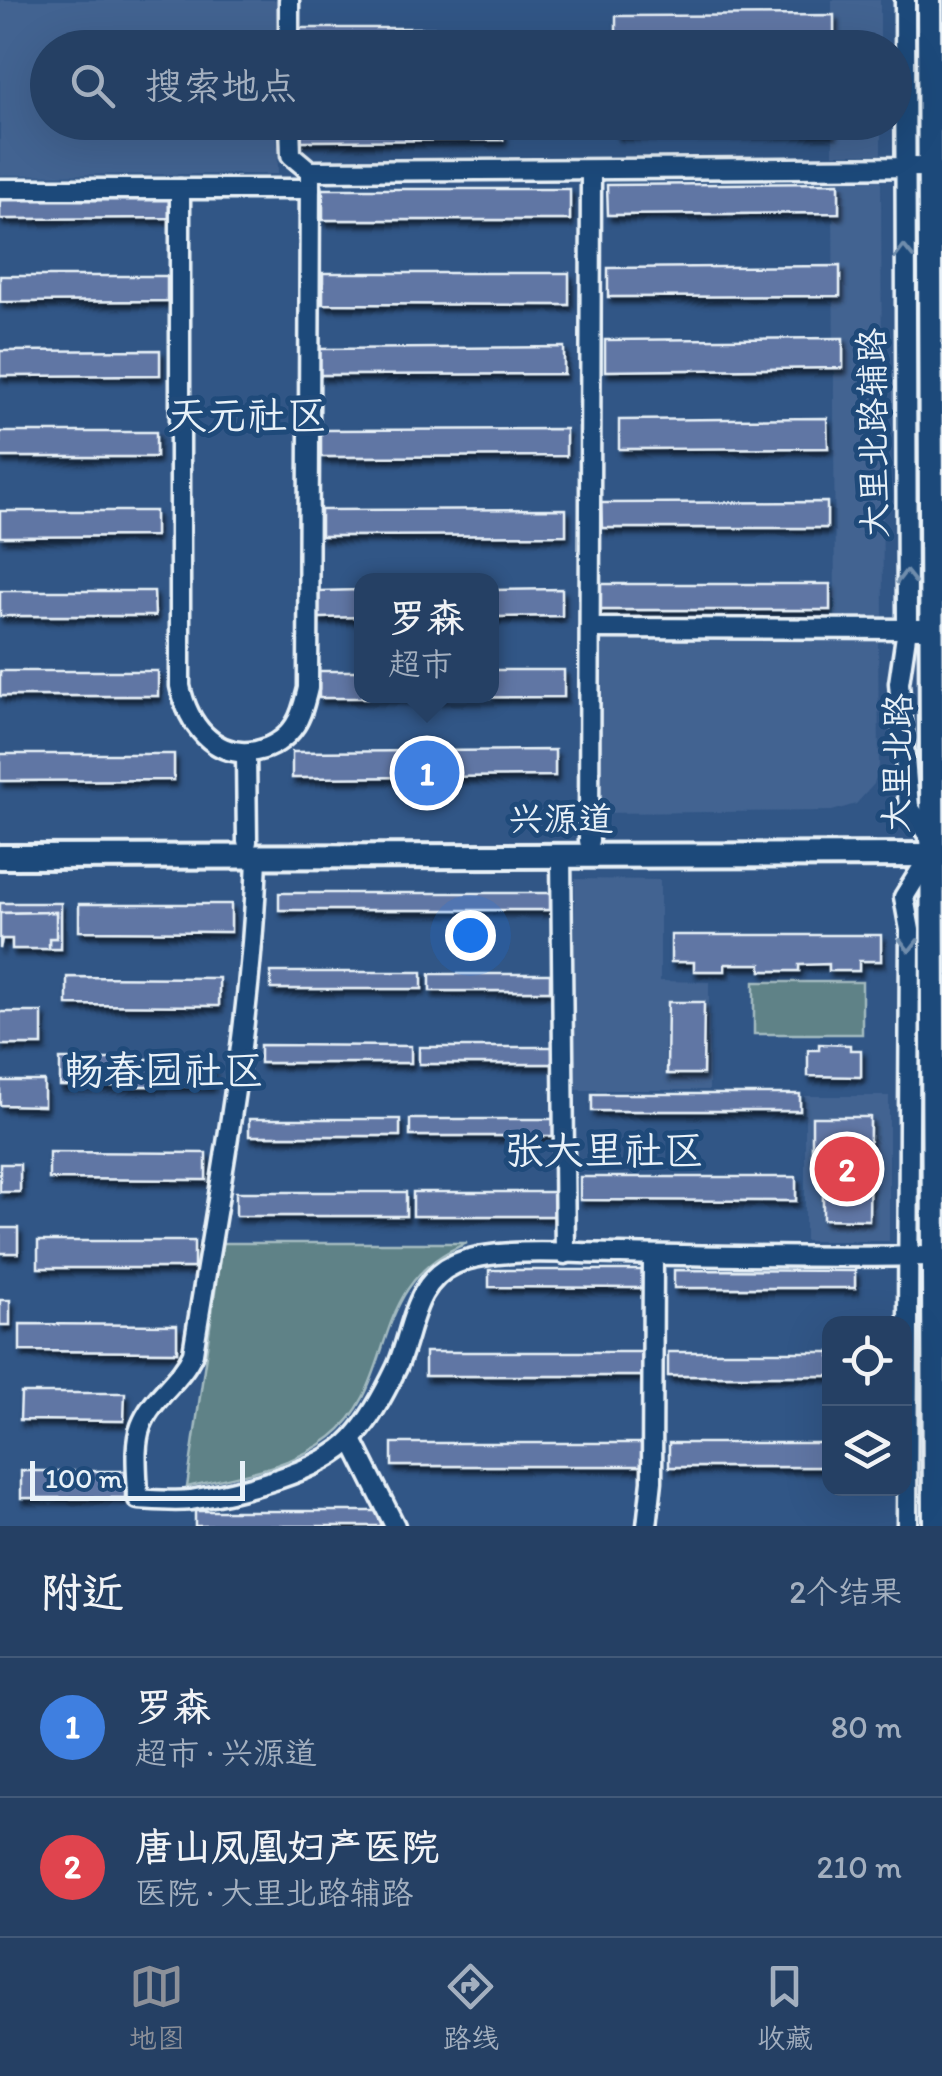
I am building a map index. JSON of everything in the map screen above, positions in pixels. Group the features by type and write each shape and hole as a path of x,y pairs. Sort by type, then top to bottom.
{"main road":[{"name":"大里北路","path":"929,0 936,85 930,168 934,807 938,849 935,1526"},
{"name":"兴源道","path":"0,857 589,841 938,849"},
{"name":"兴源道","path":"0,843 561,854 938,849"}],"street":[{"path":"289,0 289,30"},
{"name":"大里北路辅路","path":"904,0 904,30"},
{"path":"180,189 180,686 184,704 201,733 229,750 246,752 266,749 282,740 296,725 308,688 310,180 291,155 291,140"},
{"name":"大里北路辅路","path":"903,140 907,630 899,683 909,807 938,849"},
{"path":"0,188 180,189 591,170 930,168"},
{"path":"589,841 591,170"},
{"path":"590,628 932,630"},
{"path":"246,752 254,931 217,1212 193,1353 185,1371 142,1421 138,1436 138,1499 188,1500 270,1480 309,1467 352,1440 396,1367 418,1300 429,1283 449,1266 484,1255 934,1256"},
{"path":"906,1526 910,930 904,897 938,849"},
{"path":"561,854 565,1254"},
{"path":"647,1526 652,1481 654,1255"},
{"path":"352,1440 395,1526"}],"shaded area":[{"path":"0,0 277,0 277,30 30,30 30,140 277,140 278,174 0,175"},
{"path":"832,0 880,0 880,30 832,30"},
{"path":"833,140 881,140 881,154 833,154"},
{"path":"833,179 881,179 883,630 878,632 879,766 874,784 856,804 832,811 597,813 595,635 835,630"},
{"path":"575,879 660,880 660,981 709,982 709,1090 575,1090"},
{"path":"805,1096 889,1096 889,1241 805,1241"}],"green space":[{"path":"754,982 862,982 862,1034 754,1034"},
{"path":"222,1243 467,1243 435,1261 412,1283 397,1308 367,1390 352,1415 331,1437 280,1464 187,1487"}],"building":[{"path":"834,15 834,30 616,30 616,16"},
{"path":"292,28 503,28 503,30"},
{"path":"292,140 503,140 292,141"},
{"path":"839,183 839,213 608,215 607,185"},
{"path":"323,189 570,189 570,220 323,220"},
{"path":"171,193 171,218 0,219 0,194"},
{"path":"840,266 840,296 608,297 608,268"},
{"path":"323,273 569,273 569,305 323,304"},
{"path":"0,276 167,276 167,301 0,302"},
{"path":"843,338 843,368 605,371 605,340"},
{"path":"564,347 564,374 320,375 320,349"},
{"path":"160,350 160,375 0,376 0,351"},
{"path":"827,418 828,448 619,449 619,420"},
{"path":"566,429 566,456 321,457 321,430"},
{"path":"0,432 156,432 156,457 0,457"},
{"path":"827,502 827,528 602,528 601,503"},
{"path":"566,509 566,535 321,536 321,510"},
{"path":"0,511 155,511 155,536 0,537"},
{"path":"593,584 830,584 830,610 593,610"},
{"path":"562,589 562,616 499,617 499,590"},
{"path":"354,590 354,617 318,618 318,591"},
{"path":"0,591 154,591 155,616 0,616"},
{"path":"499,670 564,670 564,697 499,697"},
{"path":"0,671 158,671 158,696 0,696"},
{"path":"319,671 354,671 354,698 319,698"},
{"path":"555,750 555,776 292,778 292,752"},
{"path":"0,754 174,754 174,780 0,781"},
{"path":"279,893 550,893 550,910 279,910"},
{"path":"0,903 61,903 61,949 49,949 49,938 56,938 56,912 0,913"},
{"path":"79,904 231,904 231,932 79,931"},
{"path":"56,912 56,938 49,938 49,949 12,949 12,939 2,939 0,949 0,913"},
{"path":"671,935 881,935 881,961 859,961 859,971 829,971 829,964 799,965 799,971 761,971 761,964 725,964 725,971 694,971 694,962 671,962"},
{"path":"271,972 422,972 422,989 271,989"},
{"path":"430,974 550,974 550,991 430,991"},
{"path":"67,977 219,978 219,1006 67,1005"},
{"path":"668,1002 704,1002 703,1074 667,1074"},
{"path":"0,1012 42,1012 42,1045 0,1045"},
{"path":"819,1044 850,1045 850,1050 861,1050 861,1077 808,1076 808,1050 819,1050"},
{"path":"260,1045 411,1046 411,1063 260,1063"},
{"path":"419,1047 560,1047 560,1064 419,1064"},
{"path":"60,1059 212,1059 212,1086 60,1086"},
{"path":"0,1081 44,1081 44,1106 0,1105"},
{"path":"592,1094 800,1094 800,1111 592,1111"},
{"path":"812,1117 870,1117 869,1220 823,1219 823,1155 812,1155"},
{"path":"249,1119 400,1119 400,1136 249,1136"},
{"path":"410,1119 561,1119 561,1136 410,1136"},
{"path":"49,1152 206,1153 206,1180 49,1179"},
{"path":"0,1164 20,1164 20,1192 0,1192"},
{"path":"580,1177 796,1177 796,1201 580,1200"},
{"path":"236,1192 406,1192 406,1216 236,1216"},
{"path":"413,1192 560,1192 560,1216 413,1216"},
{"path":"0,1228 18,1228 18,1253 0,1253"},
{"path":"38,1241 194,1241 194,1268 38,1268"},
{"path":"489,1270 642,1270 642,1288 489,1287"},
{"path":"674,1270 855,1271 855,1288 674,1288"},
{"path":"0,1300 10,1300 10,1325 0,1325"},
{"path":"20,1324 177,1325 177,1352 20,1351"},
{"path":"425,1352 642,1352 642,1376 425,1376"},
{"path":"668,1352 822,1352 822,1376 668,1376"},
{"path":"21,1393 125,1393 124,1421 20,1420"},
{"path":"392,1443 644,1443 644,1466 392,1466"},
{"path":"669,1443 822,1443 822,1467 669,1467"},
{"path":"21,1471 125,1471 125,1498 21,1498"},
{"path":"195,1511 381,1511 381,1526 195,1526"}],"place":[{"name":"罗森","path":"427,773"},
{"name":"唐山凤凰妇产医院","path":"847,1169"}],"district":[{"name":"天元社区","path":"247,415"},
{"name":"畅春园社区","path":"164,1070"},
{"name":"张大里社区","path":"604,1150"}]}
